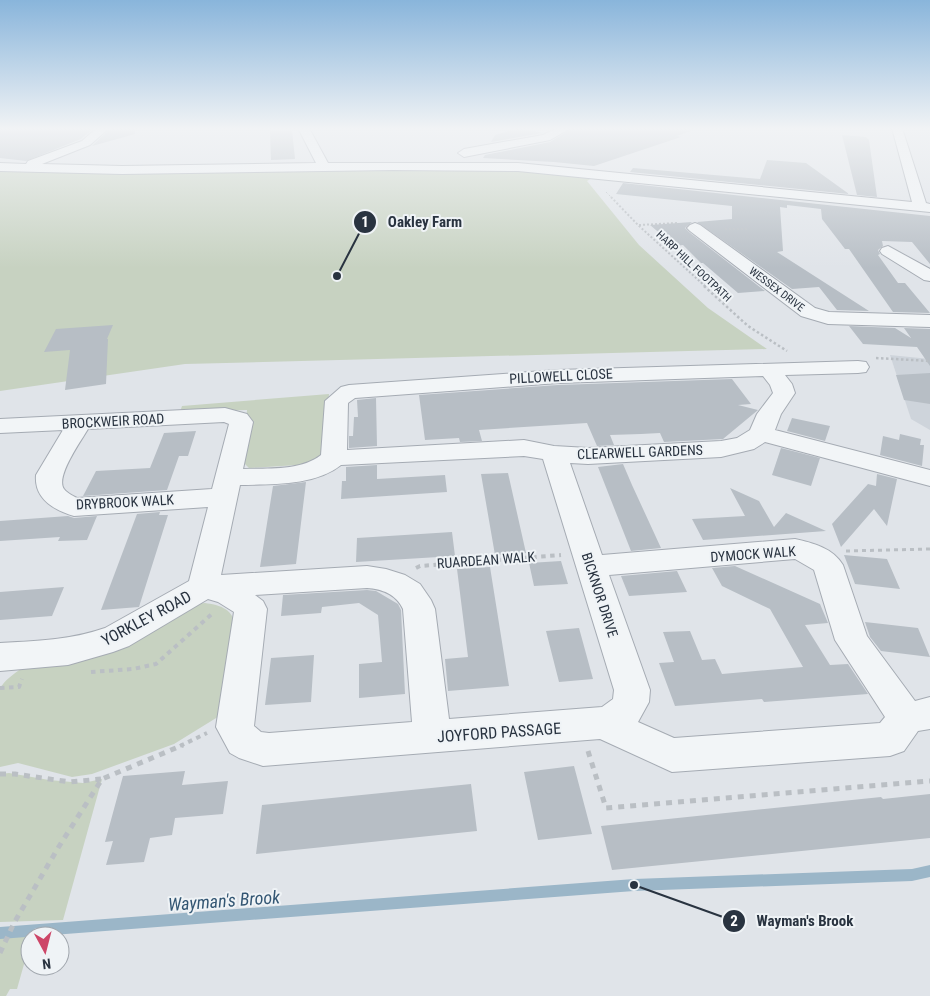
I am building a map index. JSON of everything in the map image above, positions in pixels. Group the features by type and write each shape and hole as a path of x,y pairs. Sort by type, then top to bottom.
{"street":[{"path":"589,174 925,208 913,174"},
{"name":"WESSEX DRIVE","path":"695,228 808,312 835,318 930,321"},
{"path":"888,251 930,276"},
{"path":"769,368 858,367"},
{"path":"769,368 781,384 784,393 783,397 769,414 761,434 930,478"},
{"name":"PILLOWELL CLOSE","path":"334,458 337,401 349,392 443,382 540,376 769,368"},
{"name":"BROCKWEIR ROAD","path":"0,426 225,415 237,417 240,422 225,487"},
{"name":"DRYBROOK WALK","path":"80,422 49,475 48,481 51,492 64,503 74,506 225,487"},
{"name":"CLEARWELL GARDENS","path":"225,487 308,472 323,468 334,458 524,448 554,454 588,456 721,449 744,444 761,434"},
{"name":"BICKNOR DRIVE","path":"554,454 632,690 632,698 624,714 614,720 591,724"},
{"path":"225,487 203,587 357,577 389,580 409,592 419,609 432,737"},
{"name":"DYMOCK WALK","path":"589,560 795,549 808,552 828,564 852,640 918,716"},
{"name":"YORKLEY ROAD","path":"2,662 68,652 101,643 117,636 203,587"},
{"name":"JOYFORD PASSAGE","path":"203,587 216,588 234,595 250,609 235,727 241,739 256,749 269,750 591,724 672,755 890,739 918,716"}],"path":[{"name":"HARP HILL FOOTPATH","path":"604,176 598,182 638,225 748,326 788,352"},
{"path":"638,225 677,223 695,228"},
{"path":"808,552 930,549"},
{"name":"RUARDEAN WALK","path":"389,580 420,566 589,560"},
{"path":"0,774 9,772 49,780 83,783 102,778 166,753 235,719"},
{"path":"591,724 606,808 930,781"},
{"path":"0,953 14,923 102,778"}],"shaded area":[{"path":"890,355 930,359 930,430 911,419"}],"green space":[{"path":"0,174 566,174 592,178 587,181 639,245 708,308 767,349 185,364 0,391"},
{"path":"329,394 325,454 314,464 249,468 243,462 247,410 180,412 182,406"},
{"path":"205,603 224,608 231,614 235,623 221,715 174,744 92,774 72,777 18,763 0,767 0,689 13,675 22,668 194,604"},
{"path":"9,773 49,780 83,783 102,779 63,920 0,922 0,774"},
{"path":"20,932 21,976 17,989 10,989 6,996 0,996 0,933"}],"building":[{"path":"655,174 708,174 760,179 762,174 822,174 849,194"},
{"path":"852,174 874,174 877,197 857,195"},
{"path":"623,183 930,216 930,264 912,242 882,241 883,246 878,250 880,254 878,255 898,283 905,283 930,313 893,312 849,249 845,249 822,219 821,209 787,205 787,208 780,207 783,251 777,252 869,311 837,310 819,287 792,289 697,222 732,219 732,206 616,194"},
{"path":"692,222 685,228 689,232 765,291 738,293 701,263 683,245 675,246 650,225"},
{"path":"113,325 107,339 106,384 65,390 70,350 44,352 56,329"},
{"path":"849,326 895,328 911,338 904,328 930,329 930,366 917,347 863,344"},
{"path":"930,373 930,404 904,400 896,375"},
{"path":"732,379 751,404 738,405 758,410 723,439 664,442 660,433 610,435 614,445 597,446 587,423 479,430 482,441 460,442 459,438 425,440 419,395 558,385"},
{"path":"376,398 377,446 349,448 349,436 353,436 354,417 358,417 357,400"},
{"path":"792,418 830,426 825,441 787,431"},
{"path":"196,431 188,456 179,456 167,490 83,496 96,471 150,468 164,433"},
{"path":"900,434 921,439 920,445 924,445 922,466 880,455 883,436 899,440"},
{"path":"781,448 820,458 811,486 772,475"},
{"path":"623,464 661,548 631,551 598,467"},
{"path":"377,465 377,479 445,475 447,492 341,499 342,481 346,481 346,467"},
{"path":"508,473 526,553 495,555 481,474"},
{"path":"877,474 897,479 887,526 874,509 841,547 832,524 868,484 876,486"},
{"path":"306,482 296,564 260,567 273,486"},
{"path":"730,488 759,501 774,527 786,513 826,531 703,540 692,519 745,516"},
{"path":"160,512 159,515 168,515 139,607 101,610 137,514"},
{"path":"68,516 74,518 97,516 87,540 58,541 60,537 0,541 0,521"},
{"path":"452,532 455,556 356,562 357,538"},
{"path":"844,555 887,559 900,589 855,584"},
{"path":"561,561 568,584 534,586 529,563"},
{"path":"735,566 820,604 828,623 805,625 830,665 848,664 868,694 764,702 762,699 675,706 659,663 674,662 663,632 690,631 702,660 715,659 722,674 803,667 770,609 722,586 712,568"},
{"path":"490,567 509,686 448,691 445,659 468,657 457,569"},
{"path":"677,571 687,592 629,596 621,576"},
{"path":"64,587 52,616 0,620 0,592"},
{"path":"376,591 398,604 401,610 405,694 359,698 359,664 382,662 378,615 359,603 322,607 321,613 281,616 283,595"},
{"path":"865,622 918,628 930,657 881,651 870,637"},
{"path":"579,628 593,679 559,682 546,631"},
{"path":"314,655 311,702 265,705 271,658"},
{"path":"574,766 592,834 538,840 524,772"},
{"path":"185,771 182,785 228,781 223,814 175,818 172,835 150,838 144,862 106,865 113,841 105,842 123,776"},
{"path":"471,784 477,831 256,854 262,805"},
{"path":"930,794 930,838 612,870 601,826 881,797 883,799"}],"waterway":[{"name":"Wayman's Brook","path":"0,933 634,885 912,875 930,871"}],"place":[{"name":"Oakley Farm","path":"337,276"},
{"name":"Wayman's Brook","path":"634,885"}]}
